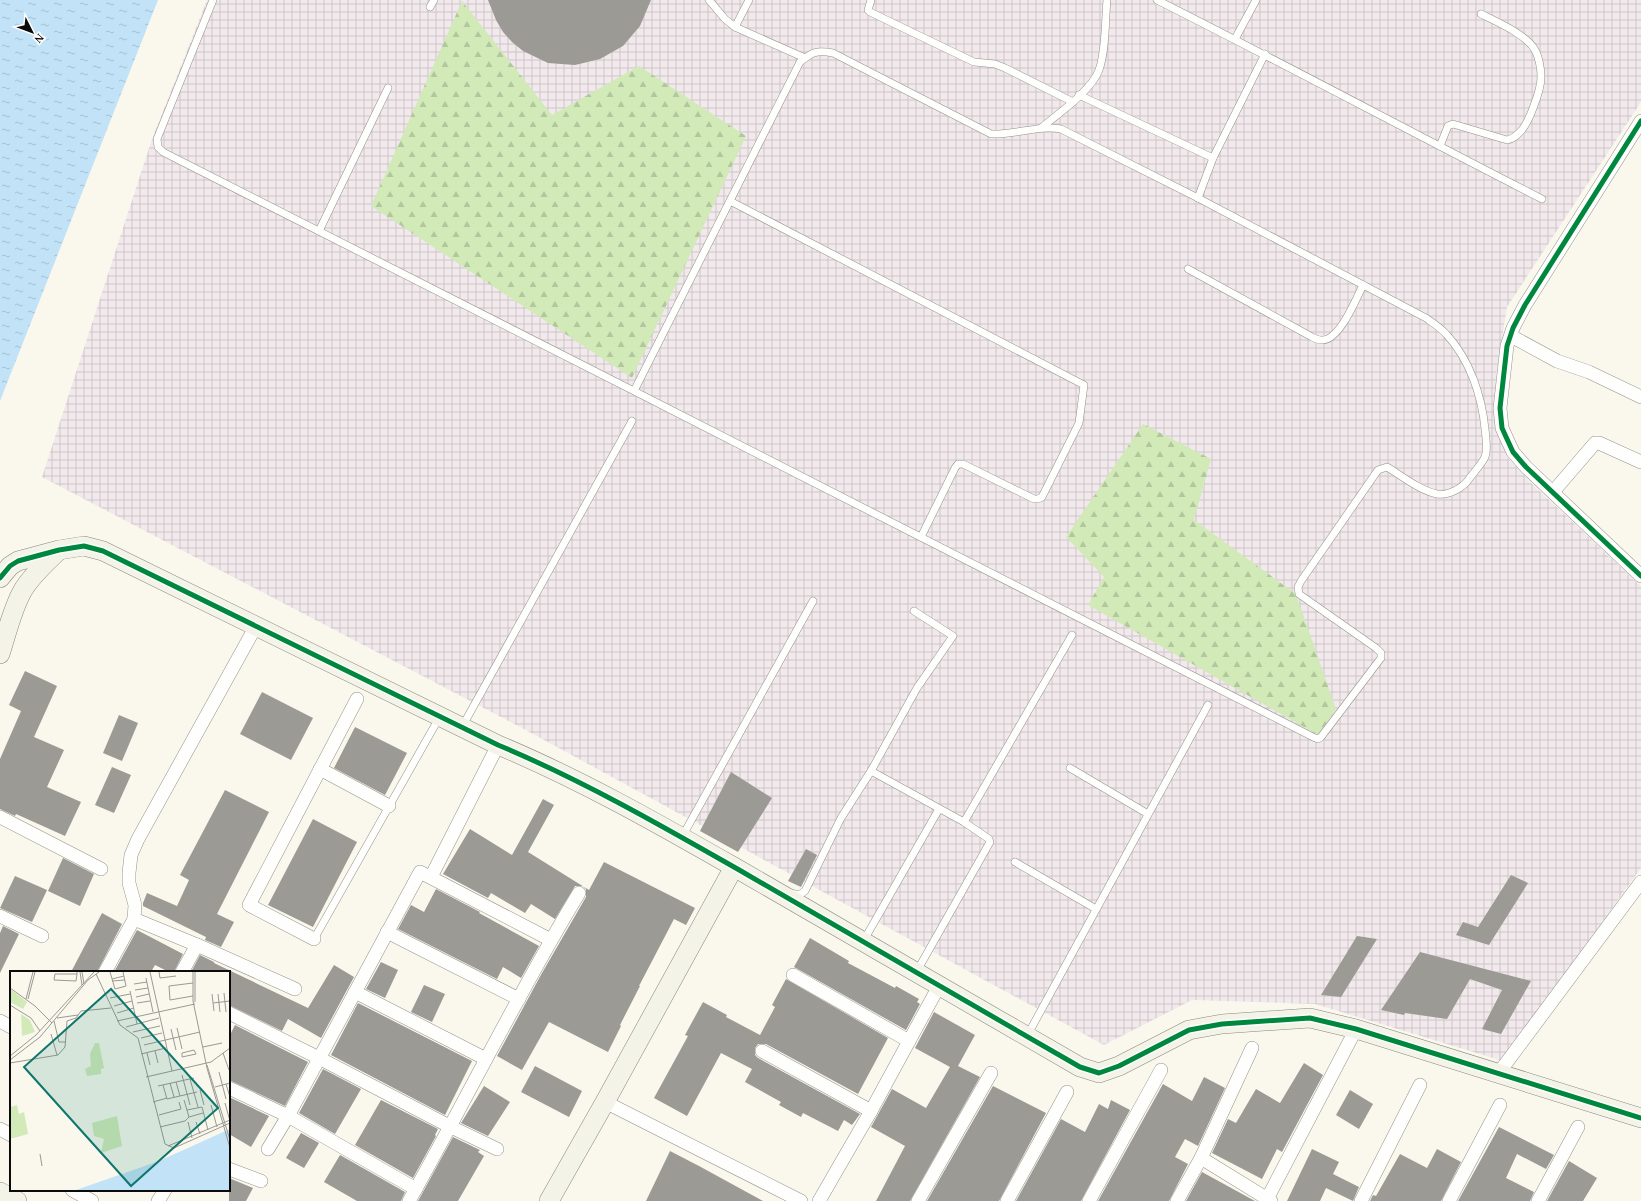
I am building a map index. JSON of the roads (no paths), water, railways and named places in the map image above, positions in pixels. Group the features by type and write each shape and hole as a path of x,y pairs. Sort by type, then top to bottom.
{"street":[{"path":"1641,121 1525,305 1510,336 1507,346 1500,408 1502,428 1513,452 1641,576"},
{"path":"1510,336 1557,361 1589,372 1641,396"},
{"path":"1553,492 1595,443 1599,443 1641,462"},
{"path":"0,578 10,566 18,561 59,550 84,546 103,551 498,745 542,763 736,865 1080,1068 1099,1073 1119,1066 1189,1030 1222,1024 1310,1018 1356,1029 1641,1118"},
{"path":"0,654 22,591 31,578 59,550"},
{"path":"106,971 134,919 135,905 129,883 130,855 256,626"},
{"path":"314,939 249,905 357,699"},
{"path":"431,877 498,745"},
{"path":"320,769 389,806"},
{"path":"0,817 101,869"},
{"path":"549,1201 736,865"},
{"path":"268,1149 288,1116 420,872 551,940"},
{"path":"1498,1074 1641,882"},
{"path":"410,1201 551,940 579,893"},
{"path":"0,916 42,936"},
{"path":"134,919 197,944 295,989"},
{"path":"387,932 519,999"},
{"path":"183,971 197,944"},
{"path":"793,975 909,1041"},
{"path":"819,1201 871,1111 939,986"},
{"path":"355,992 486,1059"},
{"path":"230,1014 497,1149"},
{"path":"0,1021 10,1026"},
{"path":"1201,1158 1268,1200 1356,1029"},
{"path":"1177,1201 1201,1158 1252,1048"},
{"path":"762,1051 871,1111"},
{"path":"1089,1201 1161,1070"},
{"path":"918,1201 991,1073"},
{"path":"1361,1201 1420,1085"},
{"path":"230,1088 288,1116 416,1189"},
{"path":"1007,1201 1067,1092"},
{"path":"604,1102 800,1201"},
{"path":"1449,1201 1500,1105"},
{"path":"1538,1201 1578,1127"},
{"path":"0,1129 10,1134"},
{"path":"230,1169 261,1181"},
{"path":"74,1191 92,1201"},
{"path":"158,1201 164,1191"},
{"path":"0,1192 17,1201"}],"lane":[{"path":"213,0 160,129 157,139 158,147 164,152 1315,738 1318,739 1321,737 1381,658 1380,653 1376,648 1299,594 1298,588 1301,581 1378,470 1386,467 1421,488 1439,494 1455,491 1467,482 1485,456 1486,441 1484,417 1476,383 1462,356 1448,336 1426,318 1198,198 1061,129 1052,127 1002,135 991,134 833,53 821,51 810,54 800,62 634,391"},
{"path":"430,7 434,0"},
{"path":"710,0 725,19 735,27 805,58"},
{"path":"735,27 749,0"},
{"path":"871,0 868,10 870,12 974,62 995,64 1005,68 1073,102"},
{"path":"1041,128 1073,102 1095,78 1099,70 1102,57 1107,0"},
{"path":"1156,0 1265,54 1542,199"},
{"path":"1235,39 1256,0"},
{"path":"1440,146 1448,126 1453,124 1507,140 1513,138 1525,125 1538,91 1541,78 1539,62 1535,50 1521,36 1482,14"},
{"path":"1198,198 1213,158 1265,54"},
{"path":"319,231 388,88"},
{"path":"1079,95 1213,158"},
{"path":"730,202 1084,385 1085,387 1079,423 1042,496 1038,499 1034,499 963,464 958,464 954,468 921,537"},
{"path":"1188,269 1312,337 1321,340 1331,338 1338,332 1363,285"},
{"path":"462,727 632,421"},
{"path":"682,837 813,601"},
{"path":"736,865 792,894 799,895 805,891 841,818 871,771 917,688 952,636 914,611"},
{"path":"964,822 1072,635"},
{"path":"1027,1037 1208,705"},
{"path":"314,939 440,716"},
{"path":"1070,768 1148,814"},
{"path":"871,771 964,822 988,837 990,842 916,971"},
{"path":"864,940 939,809"},
{"path":"1015,862 1096,909"}],"water":[{"path":"0,0 158,0 0,401"}]}
